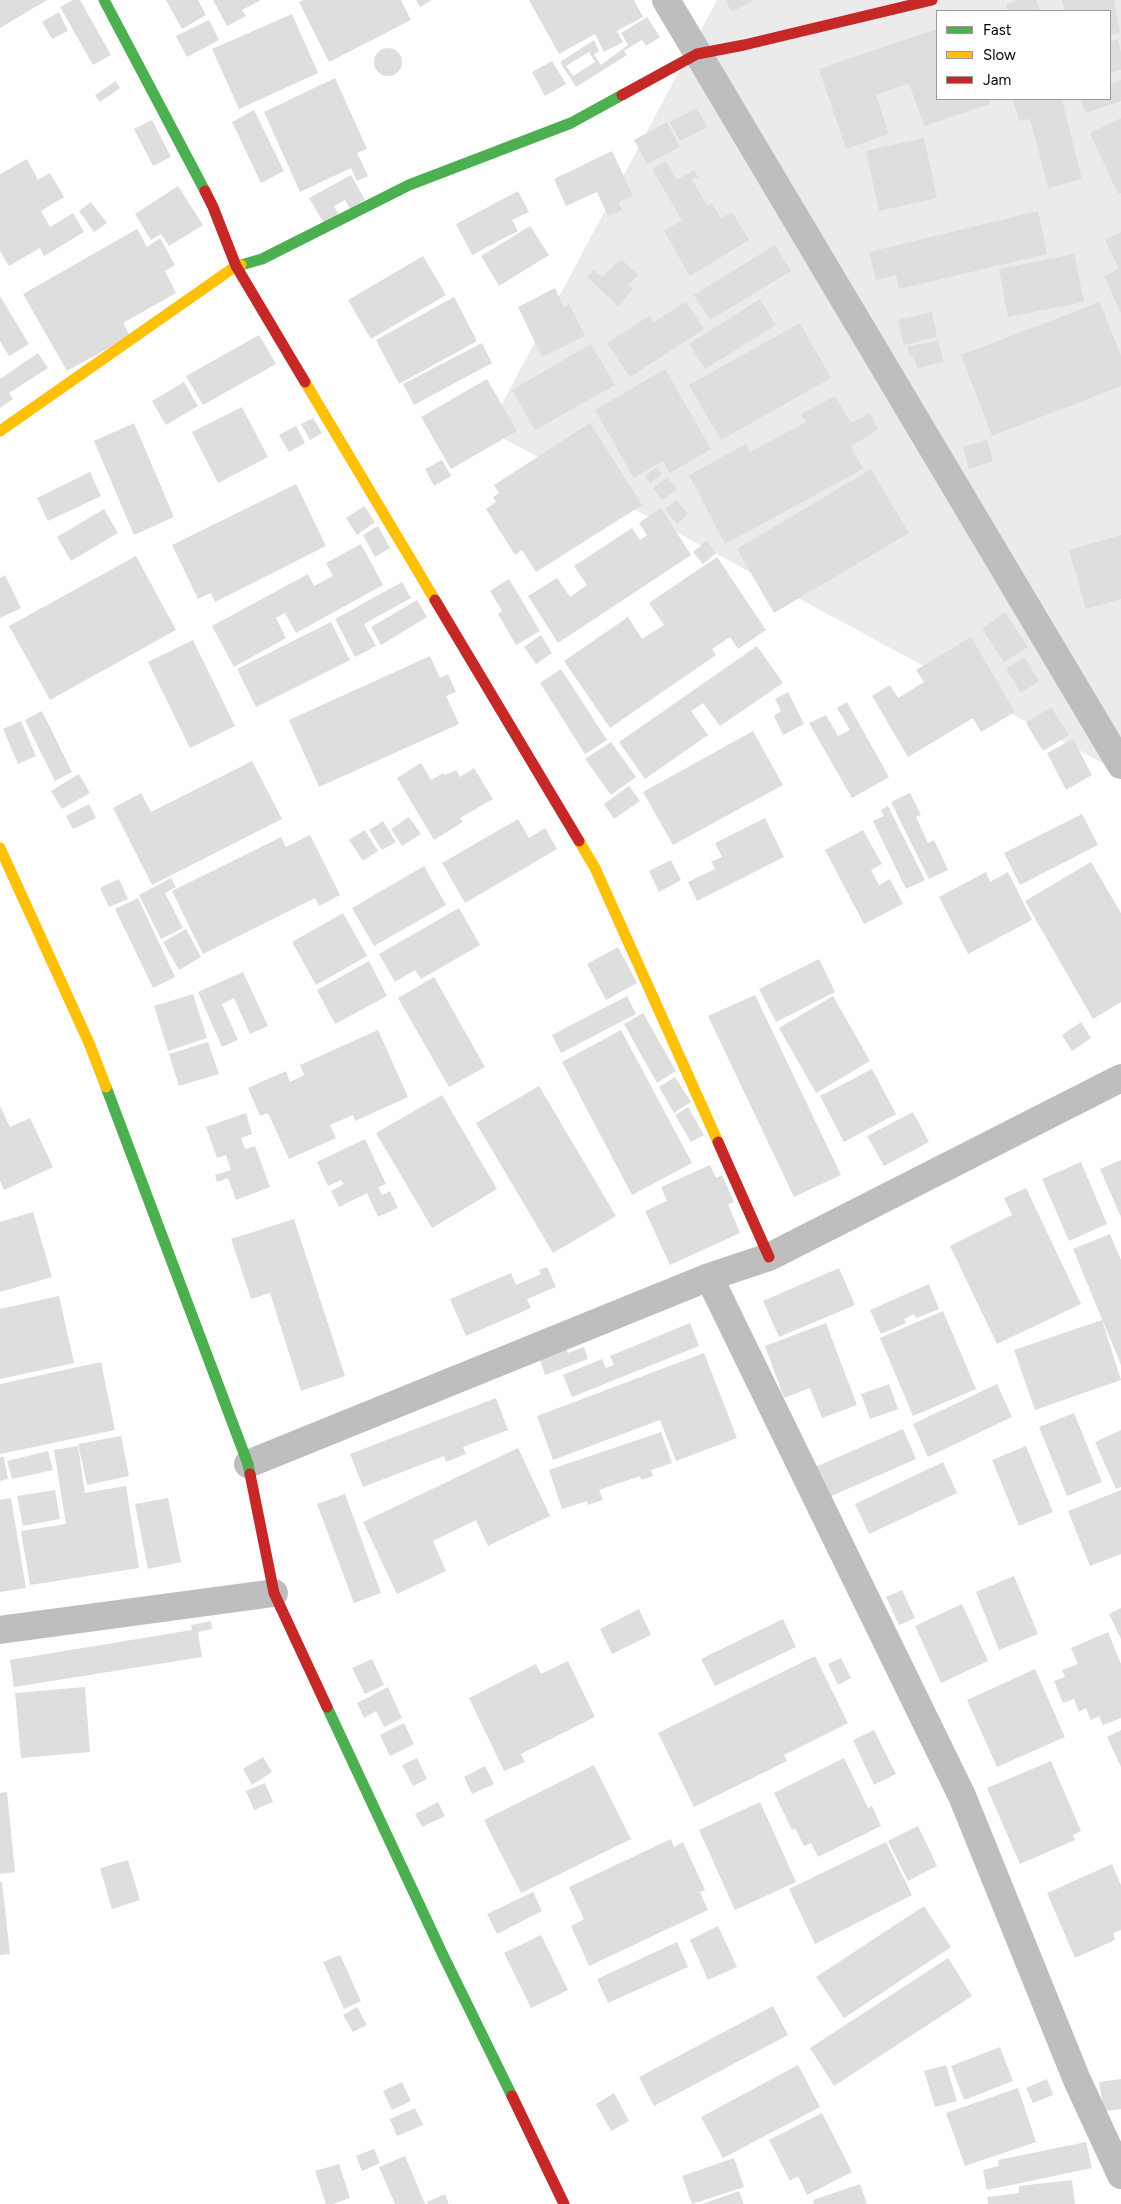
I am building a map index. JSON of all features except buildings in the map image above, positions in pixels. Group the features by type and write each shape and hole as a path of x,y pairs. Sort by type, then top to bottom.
{"street":[{"path":"104,0 213,207 236,266 595,868 769,1258"},
{"path":"666,0 696,54 789,205 1121,765"},
{"path":"0,431 236,266 262,259 409,185 571,123 696,54 744,45 932,0"},
{"path":"0,848 89,1043 248,1464 274,1593 443,1955 564,2204"},
{"path":"248,1464 709,1277 769,1258 1121,1078"},
{"path":"709,1277 962,1796 1077,2080 1121,2175"},
{"path":"0,1630 274,1593"}],"shaded area":[{"path":"717,0 1121,0 1121,773 488,430"}],"traffic: fast":[{"path":"104,0 205,191"},
{"path":"241,265 262,259 409,185 571,123 622,95"},
{"path":"106,1087 248,1464 250,1474"},
{"path":"327,1707 443,1955 512,2096"}],"traffic: slow":[{"path":"0,431 236,266 241,265"},
{"path":"305,382 435,600"},
{"path":"579,841 595,868 718,1142"},
{"path":"0,848 89,1043 106,1087"}],"traffic: jam":[{"path":"622,95 697,54 744,45 932,0"},
{"path":"205,191 236,266 305,382"},
{"path":"435,600 579,841"},
{"path":"718,1142 769,1257"},
{"path":"250,1474 274,1593 327,1707"},
{"path":"512,2096 564,2204"}]}
